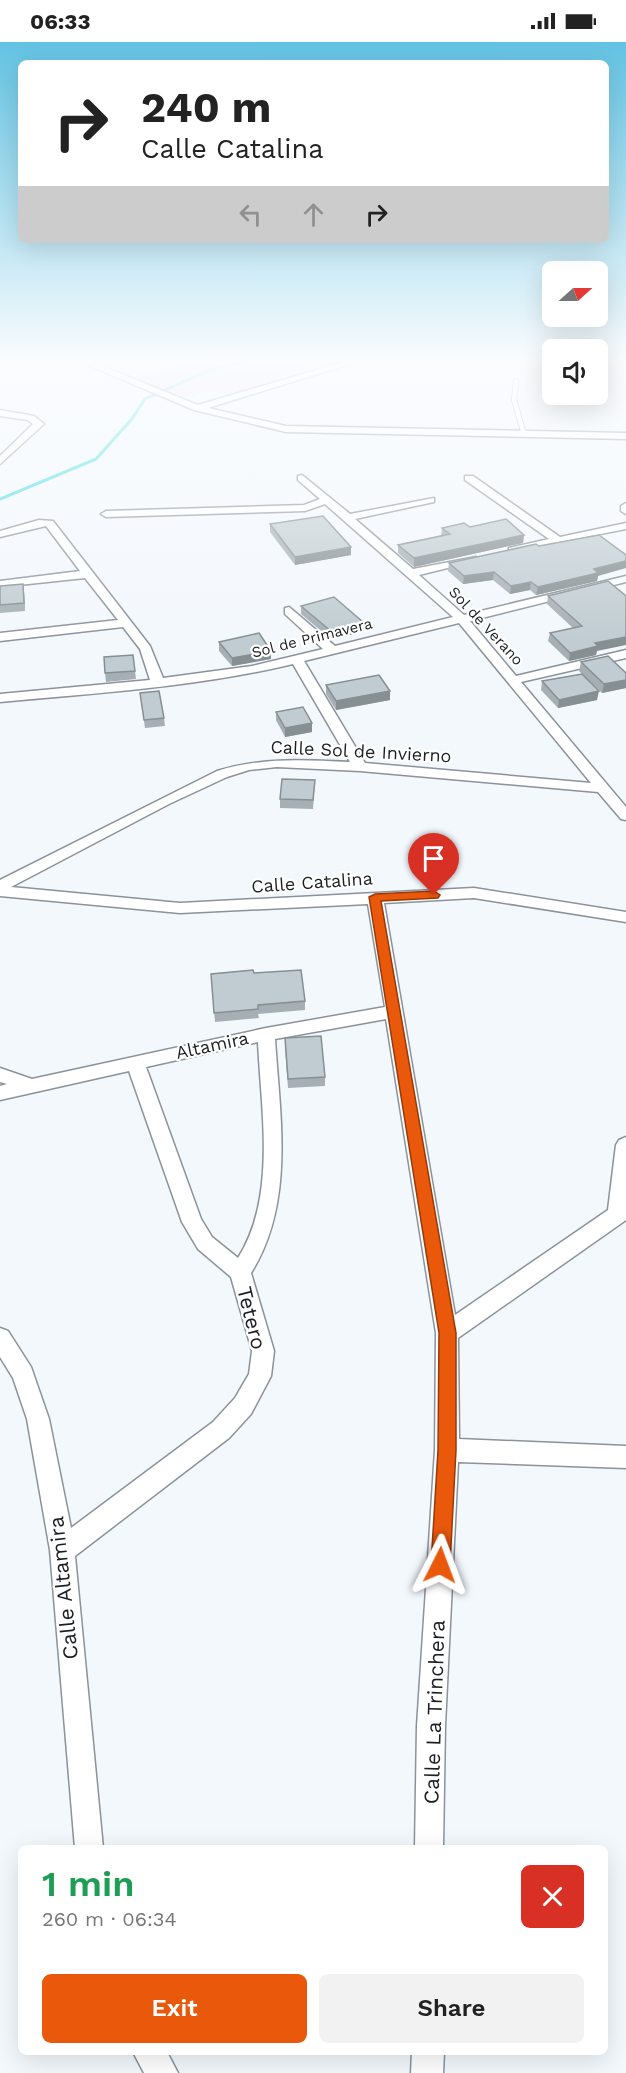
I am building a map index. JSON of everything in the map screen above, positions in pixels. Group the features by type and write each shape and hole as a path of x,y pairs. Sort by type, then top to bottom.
{"street":[{"name":"Sol de Verano","path":"302,478 461,618 626,816"},
{"path":"469,478 558,540"},
{"path":"106,514 305,508 326,500"},
{"path":"347,518 430,500"},
{"path":"626,506 626,511"},
{"path":"0,534 39,523 49,523 146,649 158,683"},
{"path":"502,553 626,526"},
{"path":"412,573 479,558"},
{"path":"0,584 88,574"},
{"name":"Sol de Primavera","path":"0,698 158,683 252,670 626,579"},
{"path":"289,612 332,650"},
{"path":"0,637 128,623"},
{"path":"514,680 626,654"},
{"path":"297,660 360,767"},
{"name":"Calle Sol de Invierno","path":"0,886 118,824 222,774 247,766 277,763 360,767 603,788"},
{"name":"Calle Catalina","path":"0,891 180,908 287,905 375,897 474,893 537,901 626,917"},
{"name":"Calle La Trinchera","path":"375,897 447,1333 447,1450 431,1726 429,1845"},
{"name":"Altamira","path":"33,1086 135,1061 266,1034 393,1012"},
{"path":"240,1272 252,1258 263,1234 271,1190 266,1034"},
{"name":"Tetero","path":"62,1550 221,1431 243,1406 260,1376 263,1351 240,1272 198,1234 135,1061"},
{"path":"0,1075 33,1086"},
{"path":"0,1094 33,1086"},
{"path":"447,1333 622,1213 626,1145"},
{"name":"Calle Altamira","path":"0,1338 23,1374 38,1419 62,1550 73,1693 89,1845"},
{"path":"447,1450 626,1457"},
{"path":"151,2055 162,2073"},
{"path":"428,2055 428,2073"}],"building":[{"path":"323,516 351,547 295,557 270,524"},
{"path":"506,519 524,535 414,558 398,545 450,534 442,528 464,523 470,527"},
{"path":"599,535 626,555 626,561 594,569 598,573 538,587 531,582 511,586 494,572 464,576 449,563 536,544 539,546"},
{"path":"608,581 626,596 626,637 595,643 598,646 570,653 550,633 582,626 548,596"},
{"path":"23,584 24,603 0,605 0,586"},
{"path":"334,597 364,623 332,632 301,606"},
{"path":"259,633 271,651 232,658 219,642"},
{"path":"133,655 135,671 105,673 104,657"},
{"path":"608,656 626,673 626,680 604,684 581,662"},
{"path":"582,674 599,691 559,700 542,681"},
{"path":"379,675 390,691 336,701 326,685"},
{"path":"159,691 164,718 144,720 140,693"},
{"path":"303,707 312,723 285,728 276,712"},
{"path":"282,779 315,780 313,800 280,799"},
{"path":"253,970 254,973 301,970 305,1001 258,1005 258,1009 214,1013 211,974"},
{"path":"321,1036 325,1077 288,1079 285,1038"}],"waterway":[{"path":"0,499 96,459 101,454"}],"route":[{"path":"434,895 375,897 447,1333 447,1450 440,1565"}]}
